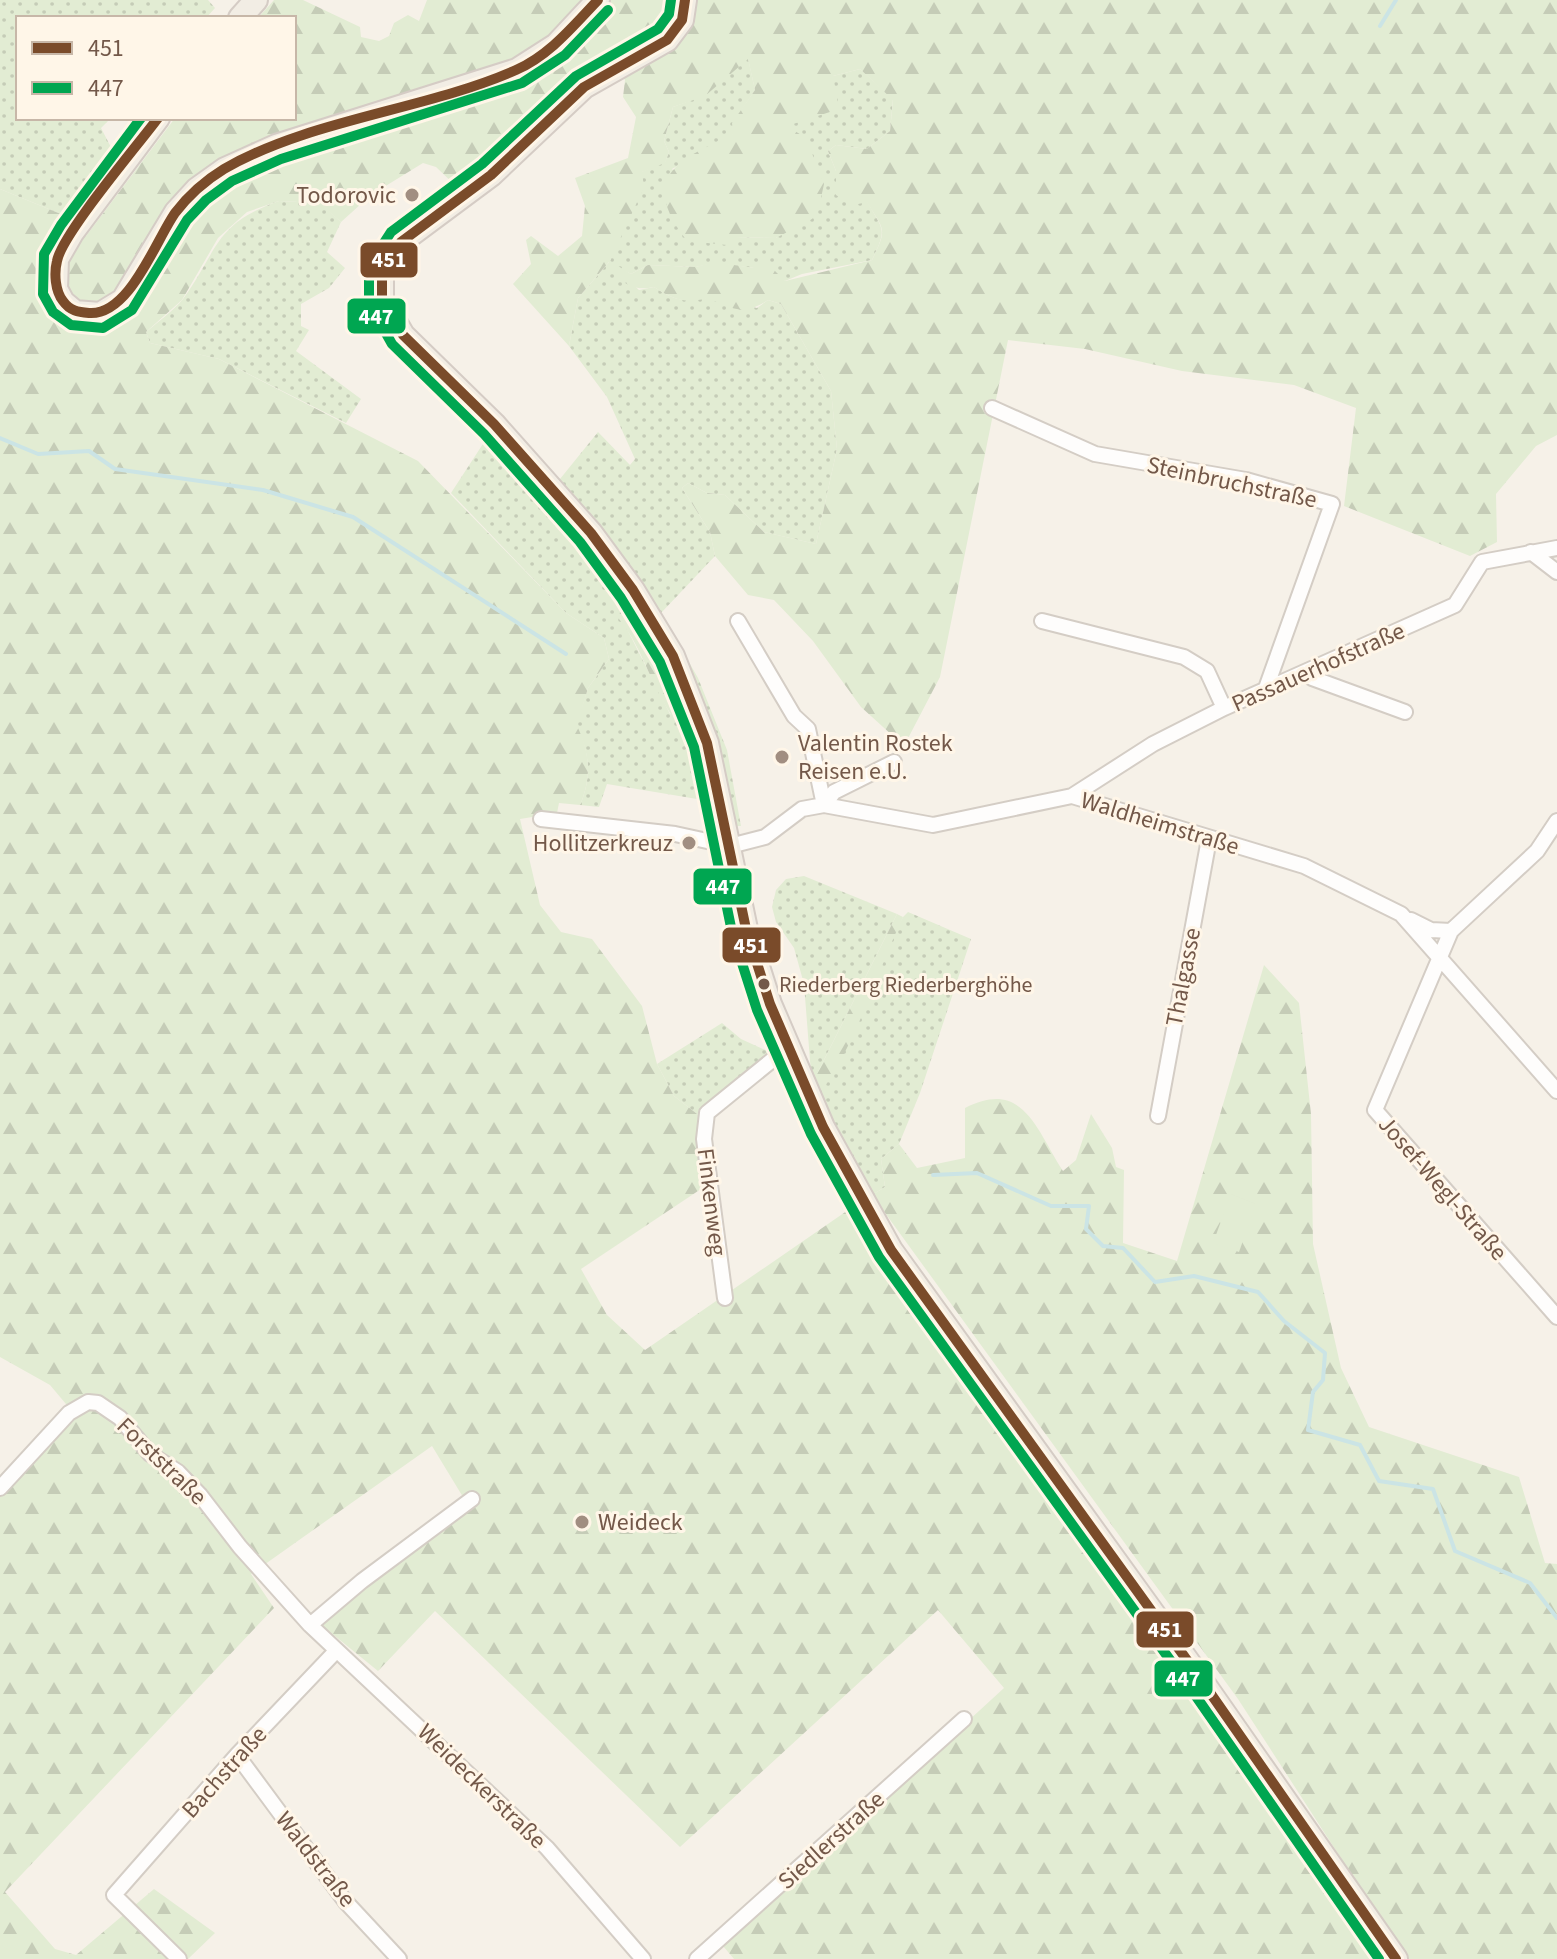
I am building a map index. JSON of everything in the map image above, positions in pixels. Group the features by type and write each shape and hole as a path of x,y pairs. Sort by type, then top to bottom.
{"main road":[{"path":"242,16 256,0"},
{"path":"157,120 72,233 57,259 56,289 63,302 75,312 100,314 123,300 176,212 197,189 225,169 276,146 517,70 556,45 598,0"},
{"path":"685,0 682,20 670,38 584,87 491,175 401,242 384,265 380,285 386,310 403,335 479,408 557,491 624,575 654,623 682,675 700,719 713,764 746,929 787,1048 855,1191 891,1250 1197,1674 1396,1959"}],"street":[{"name":"Steinbruchstraße","path":"992,408 1095,454 1246,480 1332,504 1265,691"},
{"name":"Passauerhofstraße","path":"1072,796 1153,744 1224,708 1455,605 1482,562 1557,548"},
{"path":"1531,552 1557,572"},
{"path":"738,621 794,716 808,729 824,805"},
{"path":"1042,621 1184,657 1207,671 1224,708"},
{"path":"1308,672 1312,678 1405,712"},
{"path":"541,819 675,834 730,846 765,837 802,809 824,805 834,792 894,762"},
{"name":"Waldheimstraße","path":"824,805 933,825 1072,796 1304,866 1431,930 1451,931"},
{"path":"1439,958 1451,931 1537,851 1557,821"},
{"name":"Thalgasse","path":"1158,1116 1209,839"},
{"name":"Waldheimstraße","path":"1401,914 1557,1091"},
{"name":"Josef-Wegl-Straße","path":"1439,958 1375,1110 1557,1317"},
{"name":"Finkenweg","path":"725,1298 704,1139 707,1113 787,1048"},
{"name":"Forststraße","path":"0,1488 69,1413 88,1402 98,1403 120,1418 150,1454 178,1472 200,1495 240,1547 310,1625"},
{"path":"310,1625 362,1581 472,1499"},
{"name":"Weideckerstraße","path":"310,1625 536,1837 643,1959"},
{"name":"Bachstraße","path":"179,1959 114,1895 237,1755 336,1651"},
{"name":"Siedlerstraße","path":"697,1959 964,1719"},
{"name":"Waldstraße","path":"237,1755 345,1901 399,1959"}],"green space":[{"path":"0,0 208,0 215,8 208,16 16,16 16,120 109,120 101,128 115,155 73,219 0,189"},
{"path":"274,0 303,0 360,27 361,37 379,41 389,36 394,23 408,15 419,21 427,0 1557,0 1557,435 1536,446 1496,494 1497,542 1470,556 1344,506 1356,408 1294,385 1182,371 1085,349 1008,340 940,677 904,746 861,707 813,641 774,600 748,595 715,556 710,532 682,488 688,483 707,493 725,495 764,532 816,544 837,449 831,391 781,304 768,300 752,308 738,309 708,298 680,300 654,287 632,287 617,275 609,262 578,298 569,346 513,284 531,264 526,240 531,236 558,256 582,236 585,206 575,178 628,158 636,117 623,97 625,80 620,73 459,189 436,167 423,163 371,195 341,222 319,203 279,201 247,212 218,238 182,300 146,332 150,343 219,359 418,461 566,613 604,638 609,659 588,688 577,726 585,745 588,765 580,805 559,803 557,813 520,819 540,905 561,932 592,939 642,1006 657,1064 674,1096 701,1117 710,1183 581,1269 607,1315 645,1350 854,1206 871,1240 1228,1735 1377,1959 734,1959 723,1946 1004,1688 938,1610 680,1847 435,1611 378,1671 319,1623 463,1497 432,1446 251,1574 274,1608 5,1892 55,1949 76,1955 154,1889 215,1933 188,1959 0,1959 0,1488 71,1410 50,1385 0,1357 0,189 73,219 86,236 173,120 296,120 296,16 260,16","holes":["748,59 755,90 732,123 733,134 680,164 670,174 665,187 666,202 687,241 727,245 736,237 776,238 812,219 819,207 824,184 806,138 787,126 839,109 833,76 860,69 893,100 890,131 867,149 836,145 828,151 836,171 836,195 854,205 867,202 880,224 882,235 872,260 785,281 765,261 754,268 714,262 696,267 648,265 631,274 610,261 644,187 642,172 665,163 669,152 664,141 673,107 705,96"]},
{"path":"748,58 755,90 733,123 734,134 672,169 736,237 777,238 786,126 833,76 860,69 893,99 890,131 867,149 836,145 828,151 836,171 836,195 867,201 880,224 882,235 872,260 802,274 785,281 754,268 714,263 696,267 648,265 631,274 610,263 639,290 654,287 680,299 719,299 757,308 768,300 781,304 831,391 837,449 816,544 764,532 725,495 707,493 688,483 682,488 710,532 715,556 661,613 698,678 727,750 741,826 715,826 702,835 709,827 703,800 607,784 599,807 580,805 588,765 576,726 588,688 609,659 604,638 566,613 451,493 492,430 560,479 598,432 630,465 635,459 607,397 569,346 578,298 610,261 641,172 665,162 669,152 664,141 673,107 705,95","holes":["626,627 689,719 670,714"]},
{"path":"279,201 320,203 341,222 327,252 345,268 329,288 301,304 301,326 309,330 296,351 361,399 346,423 219,359 150,343 146,332 183,299 230,229 242,219"},
{"path":"621,603 627,603 647,629 663,658 689,719 679,725 662,699 636,644 619,619"},
{"path":"804,876 897,914 815,1078 908,912 971,939 920,1093 899,1144 881,1159 885,1187 872,1195 812,1086 804,984 794,948 776,922 772,907 776,890 786,879"},
{"path":"897,914 903,917 866,1005 847,1048 823,1089 815,1078"},
{"path":"1264,965 1299,1003 1311,1114 1313,1244 1341,1368 1369,1427 1519,1477 1545,1563 1557,1564 1557,1959 1406,1959 1238,1699 872,1195 885,1187 881,1159 899,1144 917,1168 965,1158 965,1108 985,1100 1001,1099 1026,1112 1063,1171 1076,1160 1091,1114 1112,1148 1116,1167 1124,1170 1123,1243 1177,1261"},
{"path":"722,1023 741,1039 772,1053 701,1117 674,1096 657,1064"},
{"path":"1231,1194 1256,1204 1239,1252 1213,1243"}],"waterway":[{"path":"1380,26 1396,0"},
{"path":"0,438 38,454 89,451 115,469 263,490 353,517 566,654"},
{"path":"933,1175 977,1173 1051,1206 1089,1206 1086,1229 1103,1246 1123,1248 1155,1282 1194,1276 1258,1292 1284,1321 1325,1353 1323,1380 1313,1392 1308,1430 1360,1445 1379,1481 1433,1489 1455,1551 1530,1583 1557,1618"}],"transit line":[{"name":"451","path":"156,120 86,211 62,248 56,266 57,287 60,297 74,310 89,313 103,311 116,303 140,275 175,213 198,189 224,169 293,138 481,84 516,70 550,48 598,0"},
{"name":"447","path":"671,0 669,14 658,29 576,76 482,164 391,232 369,266 369,303 392,344 484,434 580,542 621,598 660,662 694,747 732,932 757,1010 811,1134 879,1257 1186,1682 1379,1959"},
{"name":"451","path":"685,0 682,20 667,40 584,87 491,175 401,242 382,270 382,299 403,335 494,424 591,533 633,590 673,656 707,743 746,929 770,1004 823,1127 891,1250 1197,1674 1396,1959"},
{"name":"447","path":"140,120 61,225 44,254 43,294 53,312 71,325 103,328 132,310 187,220 206,200 232,181 281,159 522,83 565,55 608,10"}],"place":[{"name":"Todorovic","path":"412,195"},
{"name":"Valentin Rostek Reisen e.U.","path":"782,757"},
{"name":"Hollitzerkreuz","path":"689,843"},
{"name":"Riederberg Riederberghöhe","path":"764,984"},
{"name":"Weideck","path":"582,1522"}]}
